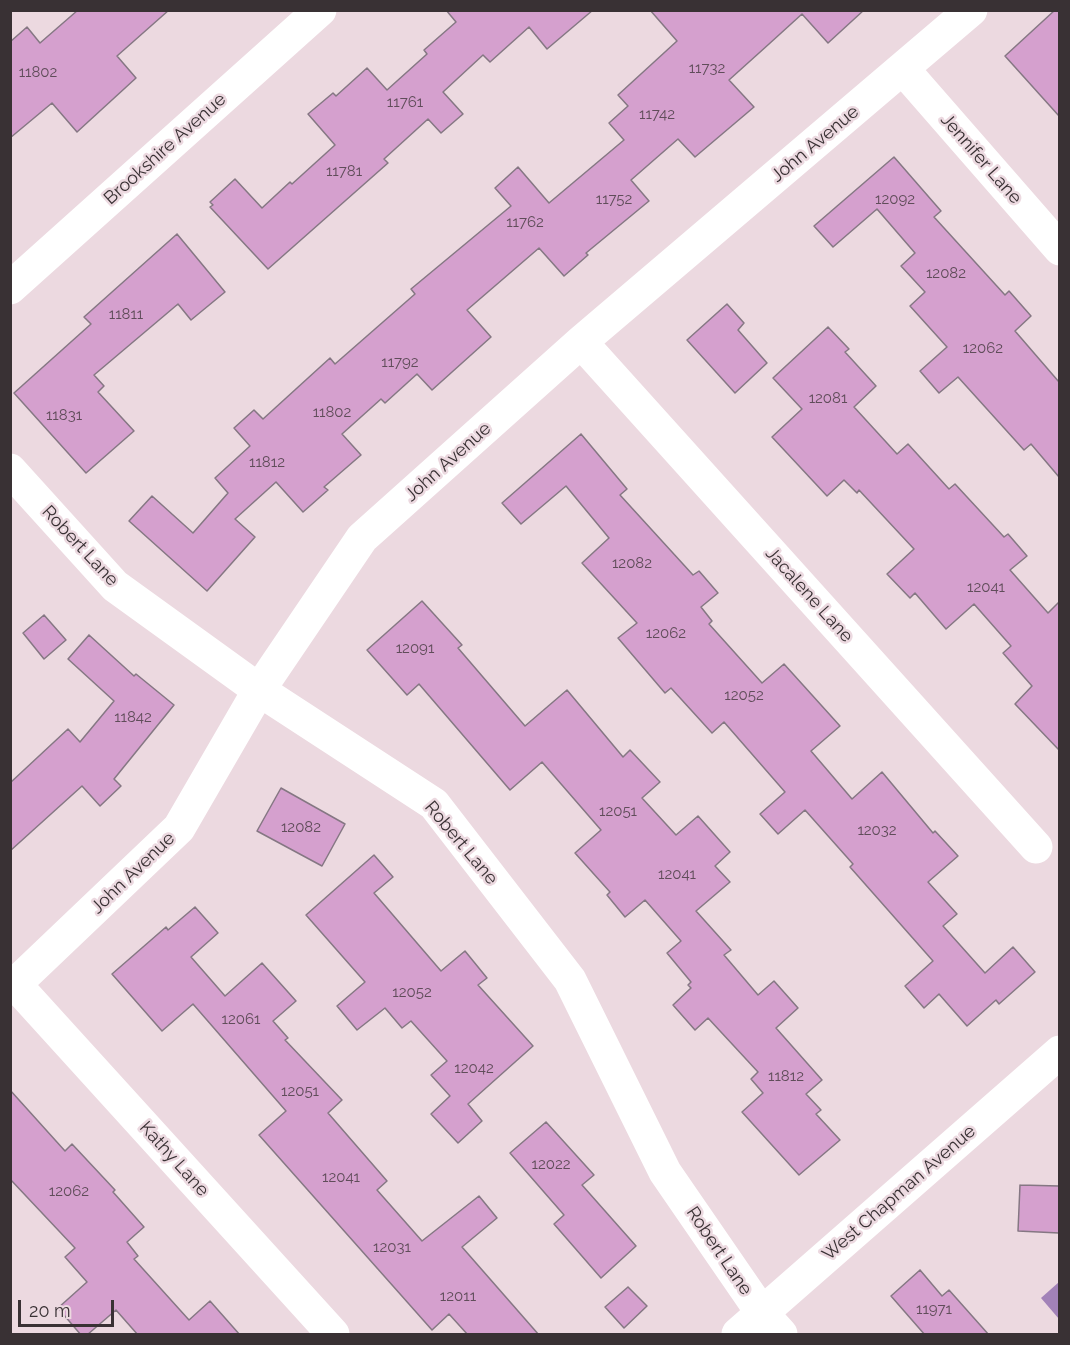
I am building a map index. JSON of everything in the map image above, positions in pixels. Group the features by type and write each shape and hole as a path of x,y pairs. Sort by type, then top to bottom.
{"street":[{"name":"Brookshire Avenue","path":"10,288 320,10"},
{"name":"John Avenue","path":"13,987 179,828 259,690 362,538 581,342 971,10"},
{"name":"Jennifer Lane","path":"903,69 1059,249"},
{"name":"Jacalene Lane","path":"581,342 1036,847"},
{"name":"Robert Lane","path":"10,470 115,586 259,690 434,804 570,980 665,1172 771,1324"},
{"name":"Kathy Lane","path":"13,987 333,1335"},
{"name":"West Chapman Avenue","path":"738,1335 771,1324 1059,1052"}],"shaded area":[{"path":"1059,1282 1059,1319 1041,1298"}],"building":[{"path":"78,10 169,10 117,56 136,78 77,132 52,103 10,138 10,42 27,27 40,43"},
{"path":"446,10 593,10 547,49 529,27 490,62 483,55 443,92 463,114 441,133 428,119 384,159 388,163 268,269 210,207 213,205 210,202 235,179 262,208 290,182 292,184 335,145 308,114 333,93 336,96 367,68 387,90 427,54 424,50 456,22"},
{"path":"650,10 864,10 828,43 802,14 729,80 754,107 695,157 678,139 631,180 649,201 586,253 588,255 564,276 539,248 467,310 491,337 432,390 417,374 385,403 381,399 342,434 361,455 324,487 328,490 303,512 276,482 235,519 255,537 207,591 129,521 152,496 193,533 228,493 215,478 250,446 234,428 254,410 263,419 330,358 335,364 415,294 411,289 511,206 495,188 518,167 549,203 624,140 609,123 628,106 618,95 677,41"},
{"path":"1055,10 1059,10 1059,116 1005,56"},
{"path":"894,157 941,211 934,217 1005,295 1009,291 1031,316 1015,331 1059,382 1059,477 1031,444 1024,450 958,377 939,393 920,371 947,347 910,306 925,292 901,266 915,253 877,209 833,247 814,226"},
{"path":"177,234 225,292 191,320 178,304 94,375 104,386 98,392 134,431 86,473 14,393 91,324 84,317"},
{"path":"727,304 744,323 738,330 767,363 735,393 687,340"},
{"path":"828,327 849,349 845,352 876,386 854,407 897,454 908,444 949,489 955,484 1004,537 1008,534 1027,556 1010,570 1048,613 1059,602 1059,750 1015,704 1032,686 1003,653 1011,646 974,604 946,629 915,593 910,598 887,574 914,549 859,490 857,493 844,480 827,496 772,437 802,409 773,378"},
{"path":"581,434 627,489 620,495 693,575 699,571 718,593 701,607 712,621 709,624 762,683 784,664 840,726 811,751 852,799 882,772 933,833 935,831 958,856 928,882 957,914 943,926 985,973 1013,947 1035,972 999,1004 996,1000 967,1026 939,994 924,1008 905,986 933,961 850,867 853,864 805,810 778,834 760,814 785,792 724,722 712,733 671,688 665,693 618,638 637,623 582,563 609,538 566,486 521,524 502,503"},
{"path":"422,601 462,645 458,648 525,726 567,690 623,757 630,750 660,782 642,798 676,835 698,816 730,852 715,866 730,882 696,911 731,950 724,955 758,995 774,981 798,1008 776,1028 822,1080 806,1094 821,1110 816,1114 840,1140 799,1175 742,1112 763,1093 751,1079 758,1072 708,1018 695,1030 673,1005 691,988 688,985 691,982 667,953 681,941 645,900 625,917 607,895 610,892 575,853 601,830 542,762 510,790 419,684 407,695 367,650"},
{"path":"44,615 66,640 44,659 23,633"},
{"path":"89,635 134,676 136,674 174,705 114,779 121,786 100,806 82,786 10,851 10,783 68,729 80,742 114,701 68,659"},
{"path":"281,788 345,824 322,866 257,831"},
{"path":"374,855 393,877 374,893 441,971 465,951 487,978 478,985 533,1046 468,1104 482,1121 458,1143 431,1114 450,1096 431,1075 447,1061 411,1021 402,1028 385,1008 357,1030 337,1006 365,982 306,915"},
{"path":"195,907 218,933 191,957 225,996 262,963 296,1001 273,1021 288,1038 285,1040 342,1100 328,1113 387,1181 377,1190 422,1241 479,1196 497,1218 462,1247 539,1335 468,1335 449,1314 432,1330 259,1135 286,1111 193,1004 162,1031 112,974 166,927 168,930"},
{"path":"10,1090 65,1151 72,1144 115,1190 113,1192 144,1227 127,1242 138,1256 134,1259 189,1320 210,1301 240,1335 138,1335 116,1310 87,1335 81,1335 58,1308 87,1282 65,1257 75,1248 10,1179"},
{"path":"546,1122 594,1175 582,1185 636,1246 601,1278 554,1224 564,1215 510,1153"},
{"path":"1020,1185 1059,1186 1059,1233 1018,1231"},
{"path":"920,1270 942,1296 949,1290 989,1335 925,1335 891,1296"},
{"path":"628,1287 647,1306 624,1328 605,1307"}]}
